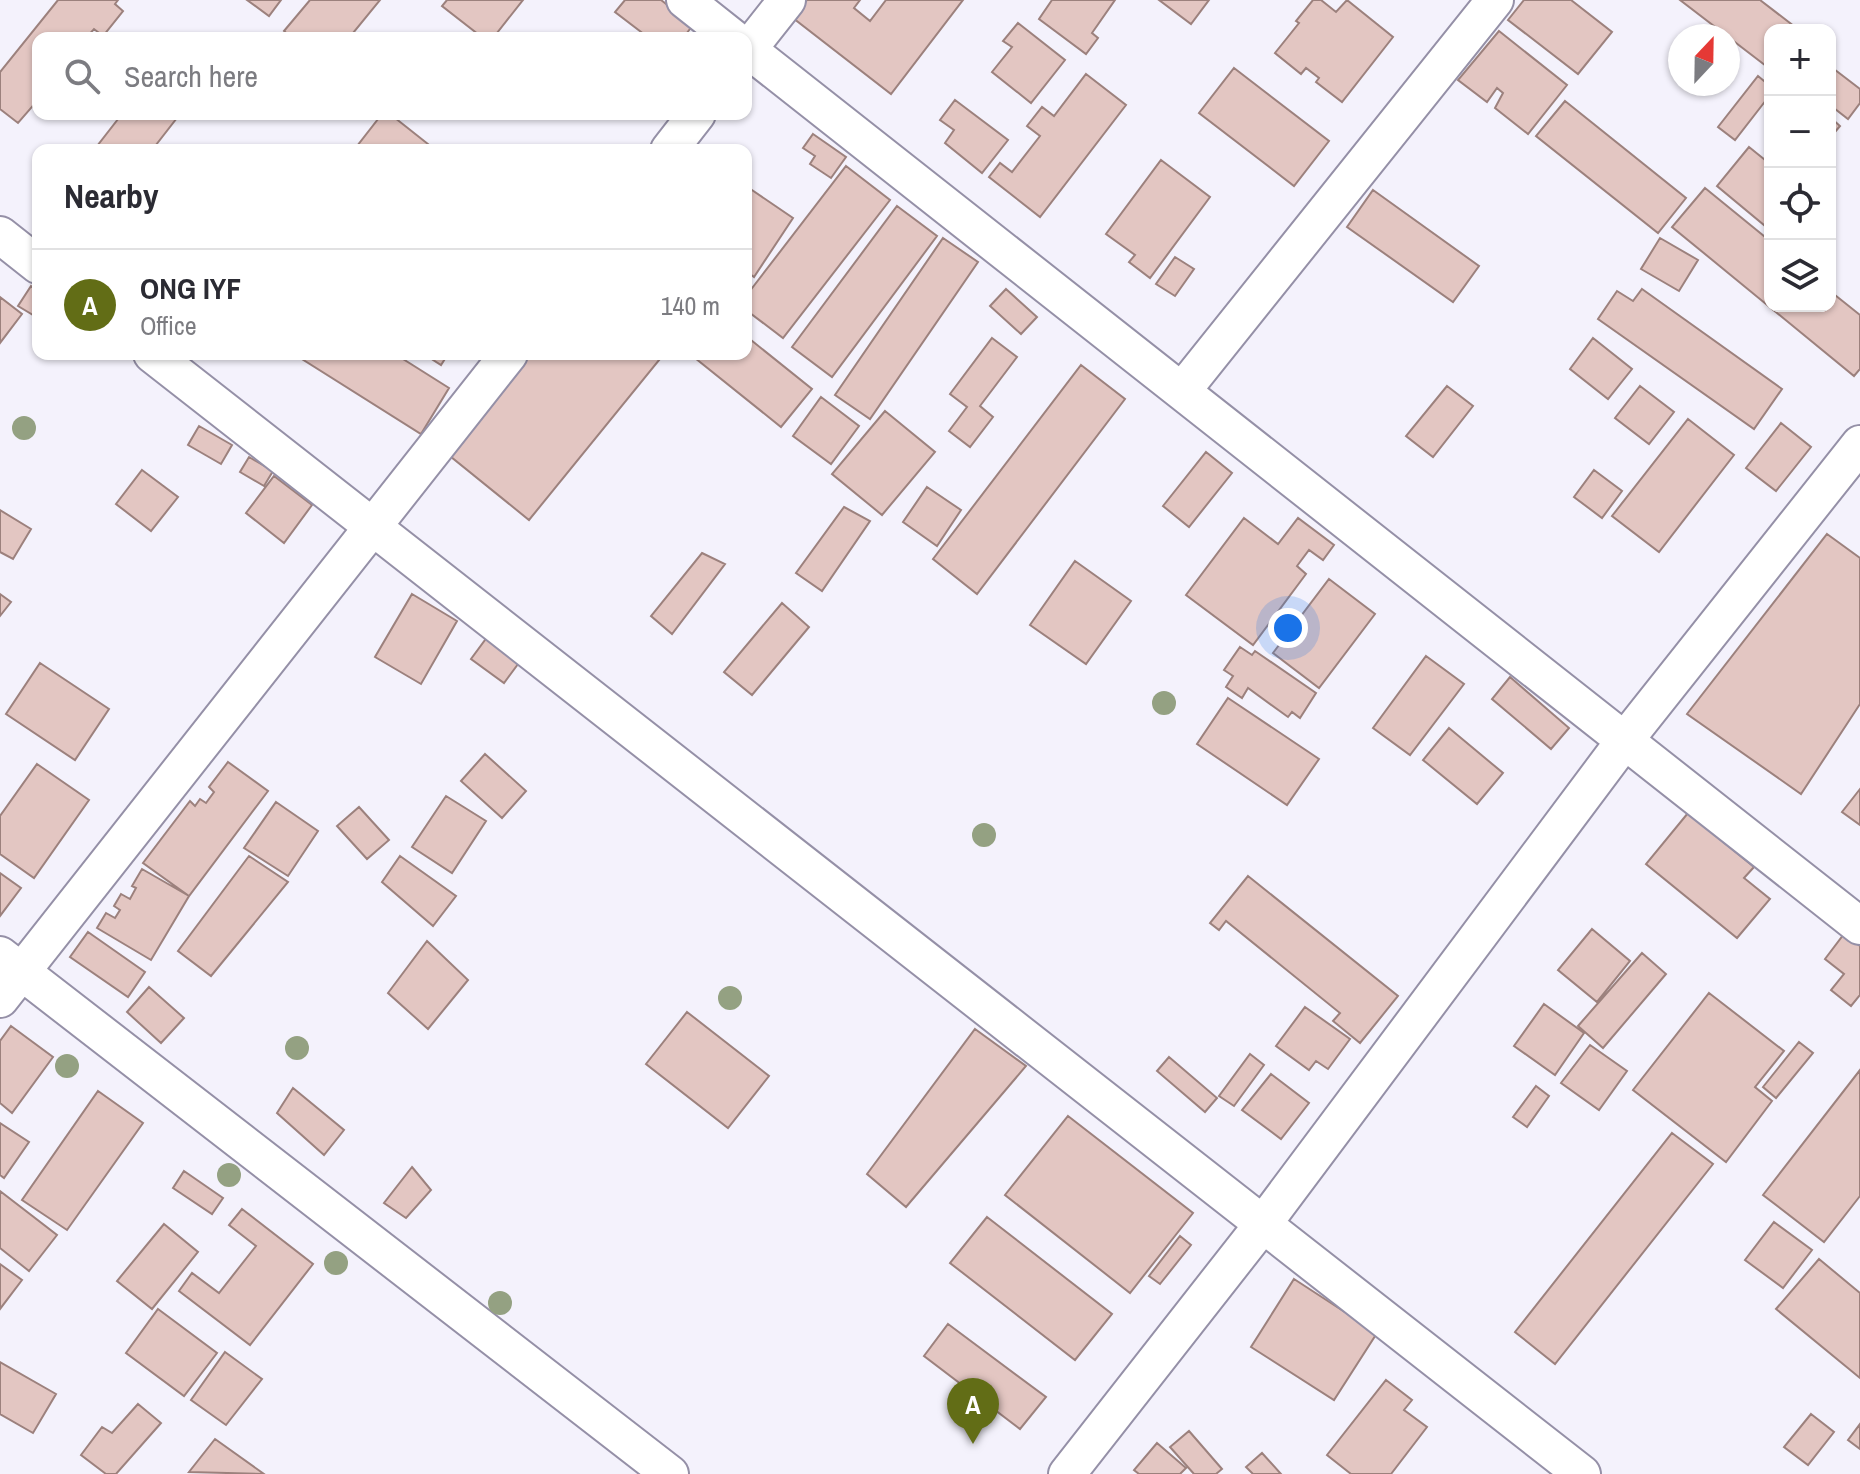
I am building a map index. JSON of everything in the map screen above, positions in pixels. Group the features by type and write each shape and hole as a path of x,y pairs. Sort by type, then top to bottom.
{"street":[{"path":"685,0 724,32"},
{"path":"752,37 787,0"},
{"path":"1182,391 1495,0"},
{"path":"752,54 1860,926"},
{"path":"674,144 692,120"},
{"path":"0,235 32,260"},
{"path":"160,360 1582,1474"},
{"path":"504,360 373,527 7,975 670,1474"},
{"path":"1067,1474 1263,1224 1625,740 1860,444"}],"building":[{"path":"58,0 118,0 115,4 123,11 106,32 94,29 91,32 32,32"},
{"path":"247,0 281,0 269,16"},
{"path":"310,0 380,0 354,32 284,31"},
{"path":"447,0 523,0 498,32 475,32 442,6"},
{"path":"625,0 661,0 693,25 688,32 641,32 615,12"},
{"path":"807,0 860,0 854,8 870,21 886,0 963,0 891,94 793,18"},
{"path":"1052,0 1115,0 1092,33 1098,38 1086,54 1039,19"},
{"path":"1159,0 1209,0 1191,24"},
{"path":"1313,0 1321,0 1336,12 1347,0 1393,37 1342,102 1316,82 1319,78 1306,68 1301,74 1275,53"},
{"path":"1524,0 1571,0 1612,32 1578,74 1508,20"},
{"path":"1680,0 1760,0 1791,24 1764,24 1764,64 1740,46 1740,24 1711,24"},
{"path":"1018,23 1065,60 1031,103 992,72 1012,47 1003,41"},
{"path":"1499,31 1567,85 1528,134 1495,108 1503,93 1497,88 1487,102 1458,80"},
{"path":"32,32 32,107 18,123 0,109 0,72"},
{"path":"1234,68 1329,141 1294,186 1199,113"},
{"path":"1836,71 1860,89 1860,103 1848,119 1836,110"},
{"path":"1086,74 1126,105 1040,217 989,177 1000,163 1012,172 1040,136 1027,126 1042,107 1054,116"},
{"path":"1758,76 1764,81 1764,103 1735,140 1718,127"},
{"path":"955,100 1008,140 982,173 945,143 954,130 940,120"},
{"path":"1565,101 1686,198 1658,233 1536,136"},
{"path":"117,120 175,120 157,144 99,144"},
{"path":"377,120 398,120 428,144 359,144"},
{"path":"813,134 846,157 831,178 810,164 815,156 803,148"},
{"path":"1749,147 1764,159 1764,225 1717,186"},
{"path":"1161,160 1210,197 1150,278 1129,262 1135,255 1106,234"},
{"path":"846,166 890,200 783,338 752,315 752,288"},
{"path":"1705,188 1764,236 1764,302 1672,227"},
{"path":"752,190 793,218 754,277 752,276"},
{"path":"1373,190 1479,266 1453,302 1347,227"},
{"path":"897,206 937,236 832,377 792,347"},
{"path":"943,238 978,262 870,419 835,395"},
{"path":"1660,238 1698,260 1679,291 1641,269"},
{"path":"1175,257 1194,269 1175,296 1156,284"},
{"path":"31,286 32,314 18,306"},
{"path":"1006,289 1037,317 1021,334 990,306"},
{"path":"1642,289 1782,389 1754,429 1598,319 1617,291 1633,301"},
{"path":"1836,296 1860,315 1860,369 1854,376 1776,312 1836,312"},
{"path":"0,297 22,314 0,343"},
{"path":"992,338 1017,357 980,406 993,417 970,447 949,431 967,407 950,394"},
{"path":"1593,338 1632,369 1608,399 1570,369"},
{"path":"752,341 812,389 781,427 697,360 752,360"},
{"path":"304,360 405,360 449,388 421,434"},
{"path":"520,360 659,360 529,520 445,452"},
{"path":"1081,365 1125,399 977,594 933,559"},
{"path":"1447,386 1473,406 1433,457 1406,436"},
{"path":"1640,386 1674,412 1649,444 1615,418"},
{"path":"821,397 859,426 831,464 793,436"},
{"path":"885,411 935,452 882,515 832,474"},
{"path":"1688,419 1734,455 1659,552 1612,516"},
{"path":"1781,423 1811,447 1776,491 1746,468"},
{"path":"199,426 232,445 221,464 188,445"},
{"path":"1206,452 1232,473 1189,527 1163,506"},
{"path":"249,457 273,471 264,486 240,472"},
{"path":"142,470 178,497 151,531 116,504"},
{"path":"1594,470 1622,491 1602,518 1574,497"},
{"path":"274,476 312,505 284,543 246,513"},
{"path":"927,487 961,510 937,546 903,522"},
{"path":"844,507 870,521 822,591 796,573"},
{"path":"0,510 31,529 13,559 0,552"},
{"path":"1244,518 1278,544 1298,518 1334,545 1323,560 1309,550 1297,566 1306,574 1253,645 1186,595"},
{"path":"1827,534 1860,558 1860,704 1801,794 1687,714"},
{"path":"702,553 725,564 672,634 651,616"},
{"path":"1075,561 1131,601 1086,664 1030,625"},
{"path":"1329,579 1375,614 1319,688 1273,653"},
{"path":"0,594 11,602 0,616"},
{"path":"412,594 457,621 421,684 375,657"},
{"path":"782,603 809,627 752,695 724,672"},
{"path":"488,636 521,660 504,683 471,659"},
{"path":"1240,647 1252,655 1255,651 1316,693 1300,718 1292,712 1288,717 1248,688 1242,698 1226,687 1233,676 1224,670"},
{"path":"1426,656 1464,684 1410,755 1373,728"},
{"path":"40,663 109,709 75,760 6,714"},
{"path":"1510,677 1569,728 1551,749 1492,699"},
{"path":"1228,698 1319,759 1287,805 1197,744"},
{"path":"1449,728 1503,773 1477,804 1423,760"},
{"path":"485,754 526,791 502,818 461,781"},
{"path":"228,762 268,791 189,896 143,863 190,801 195,806 200,799 206,803 214,792 209,787"},
{"path":"37,764 89,800 34,878 0,854 0,816"},
{"path":"1860,789 1860,825 1842,812"},
{"path":"446,796 486,821 452,873 412,847"},
{"path":"276,802 318,831 288,876 244,848"},
{"path":"359,807 389,840 367,859 337,826"},
{"path":"1688,813 1754,867 1744,878 1770,899 1737,938 1646,864"},
{"path":"249,856 288,882 211,976 178,951"},
{"path":"400,856 456,896 433,926 382,882"},
{"path":"142,869 189,896 151,960 97,928 106,913 115,918 120,910 114,906 121,894 130,899 136,888 132,886"},
{"path":"0,873 21,888 0,916"},
{"path":"1248,876 1398,996 1360,1043 1333,1021 1340,1013 1226,921 1219,930 1210,923"},
{"path":"1592,929 1630,961 1597,1002 1558,970"},
{"path":"88,932 145,972 128,997 70,957"},
{"path":"1844,934 1860,946 1860,995 1851,1006 1831,990 1844,974 1825,959"},
{"path":"427,941 468,980 428,1029 388,993"},
{"path":"1642,953 1666,974 1603,1048 1578,1026"},
{"path":"149,987 184,1018 161,1043 127,1012"},
{"path":"1709,993 1784,1051 1755,1087 1772,1101 1726,1162 1633,1090"},
{"path":"1544,1004 1584,1033 1555,1075 1514,1046"},
{"path":"1305,1007 1350,1039 1328,1069 1316,1061 1309,1070 1276,1046"},
{"path":"687,1012 769,1076 728,1128 646,1064"},
{"path":"11,1026 53,1057 12,1113 0,1103 0,1041"},
{"path":"975,1029 1026,1066 906,1207 867,1174"},
{"path":"1799,1042 1813,1053 1776,1098 1763,1087"},
{"path":"1590,1045 1627,1071 1599,1110 1561,1083"},
{"path":"1250,1054 1264,1065 1234,1106 1219,1096"},
{"path":"1169,1057 1217,1098 1205,1112 1157,1071"},
{"path":"1860,1070 1860,1196 1824,1242 1763,1195"},
{"path":"1271,1074 1309,1103 1281,1139 1242,1110"},
{"path":"1536,1086 1549,1096 1527,1127 1513,1117"},
{"path":"293,1088 344,1130 324,1155 277,1113"},
{"path":"98,1091 143,1123 67,1230 22,1200"},
{"path":"1068,1116 1193,1213 1130,1293 1005,1195"},
{"path":"0,1123 29,1142 4,1178 0,1175"},
{"path":"1672,1133 1713,1164 1555,1364 1515,1332"},
{"path":"412,1167 431,1190 406,1218 384,1203"},
{"path":"184,1171 223,1198 212,1214 173,1188"},
{"path":"0,1191 57,1235 29,1271 0,1248"},
{"path":"242,1209 313,1264 250,1345 179,1291 192,1273 219,1293 256,1246 229,1225"},
{"path":"987,1217 1112,1314 1075,1360 950,1263"},
{"path":"1774,1222 1812,1250 1783,1288 1745,1260"},
{"path":"164,1224 198,1252 152,1309 117,1281"},
{"path":"1180,1236 1191,1245 1160,1284 1149,1276"},
{"path":"1819,1259 1860,1293 1860,1378 1776,1309"},
{"path":"0,1264 22,1280 0,1309"},
{"path":"1294,1279 1377,1333 1334,1400 1251,1347"},
{"path":"158,1309 217,1353 184,1396 126,1353"},
{"path":"948,1324 1046,1397 1020,1429 924,1356"},
{"path":"225,1352 262,1379 226,1425 191,1400"},
{"path":"0,1362 56,1394 33,1433 0,1414"},
{"path":"1386,1380 1412,1400 1404,1410 1427,1427 1391,1474 1351,1474 1327,1455"},
{"path":"138,1404 161,1423 116,1474 106,1474 81,1455 102,1427 112,1433"},
{"path":"1811,1414 1834,1432 1808,1465 1784,1447"},
{"path":"1860,1424 1860,1449 1848,1440"},
{"path":"1189,1431 1222,1469 1216,1474 1194,1474 1170,1447"},
{"path":"215,1439 264,1474 189,1472"},
{"path":"1157,1443 1186,1468 1180,1474 1139,1474 1134,1470"},
{"path":"1262,1453 1281,1474 1253,1474 1246,1467"}],"place":[{"name":"ONG IYF","path":"973,1444"}]}
